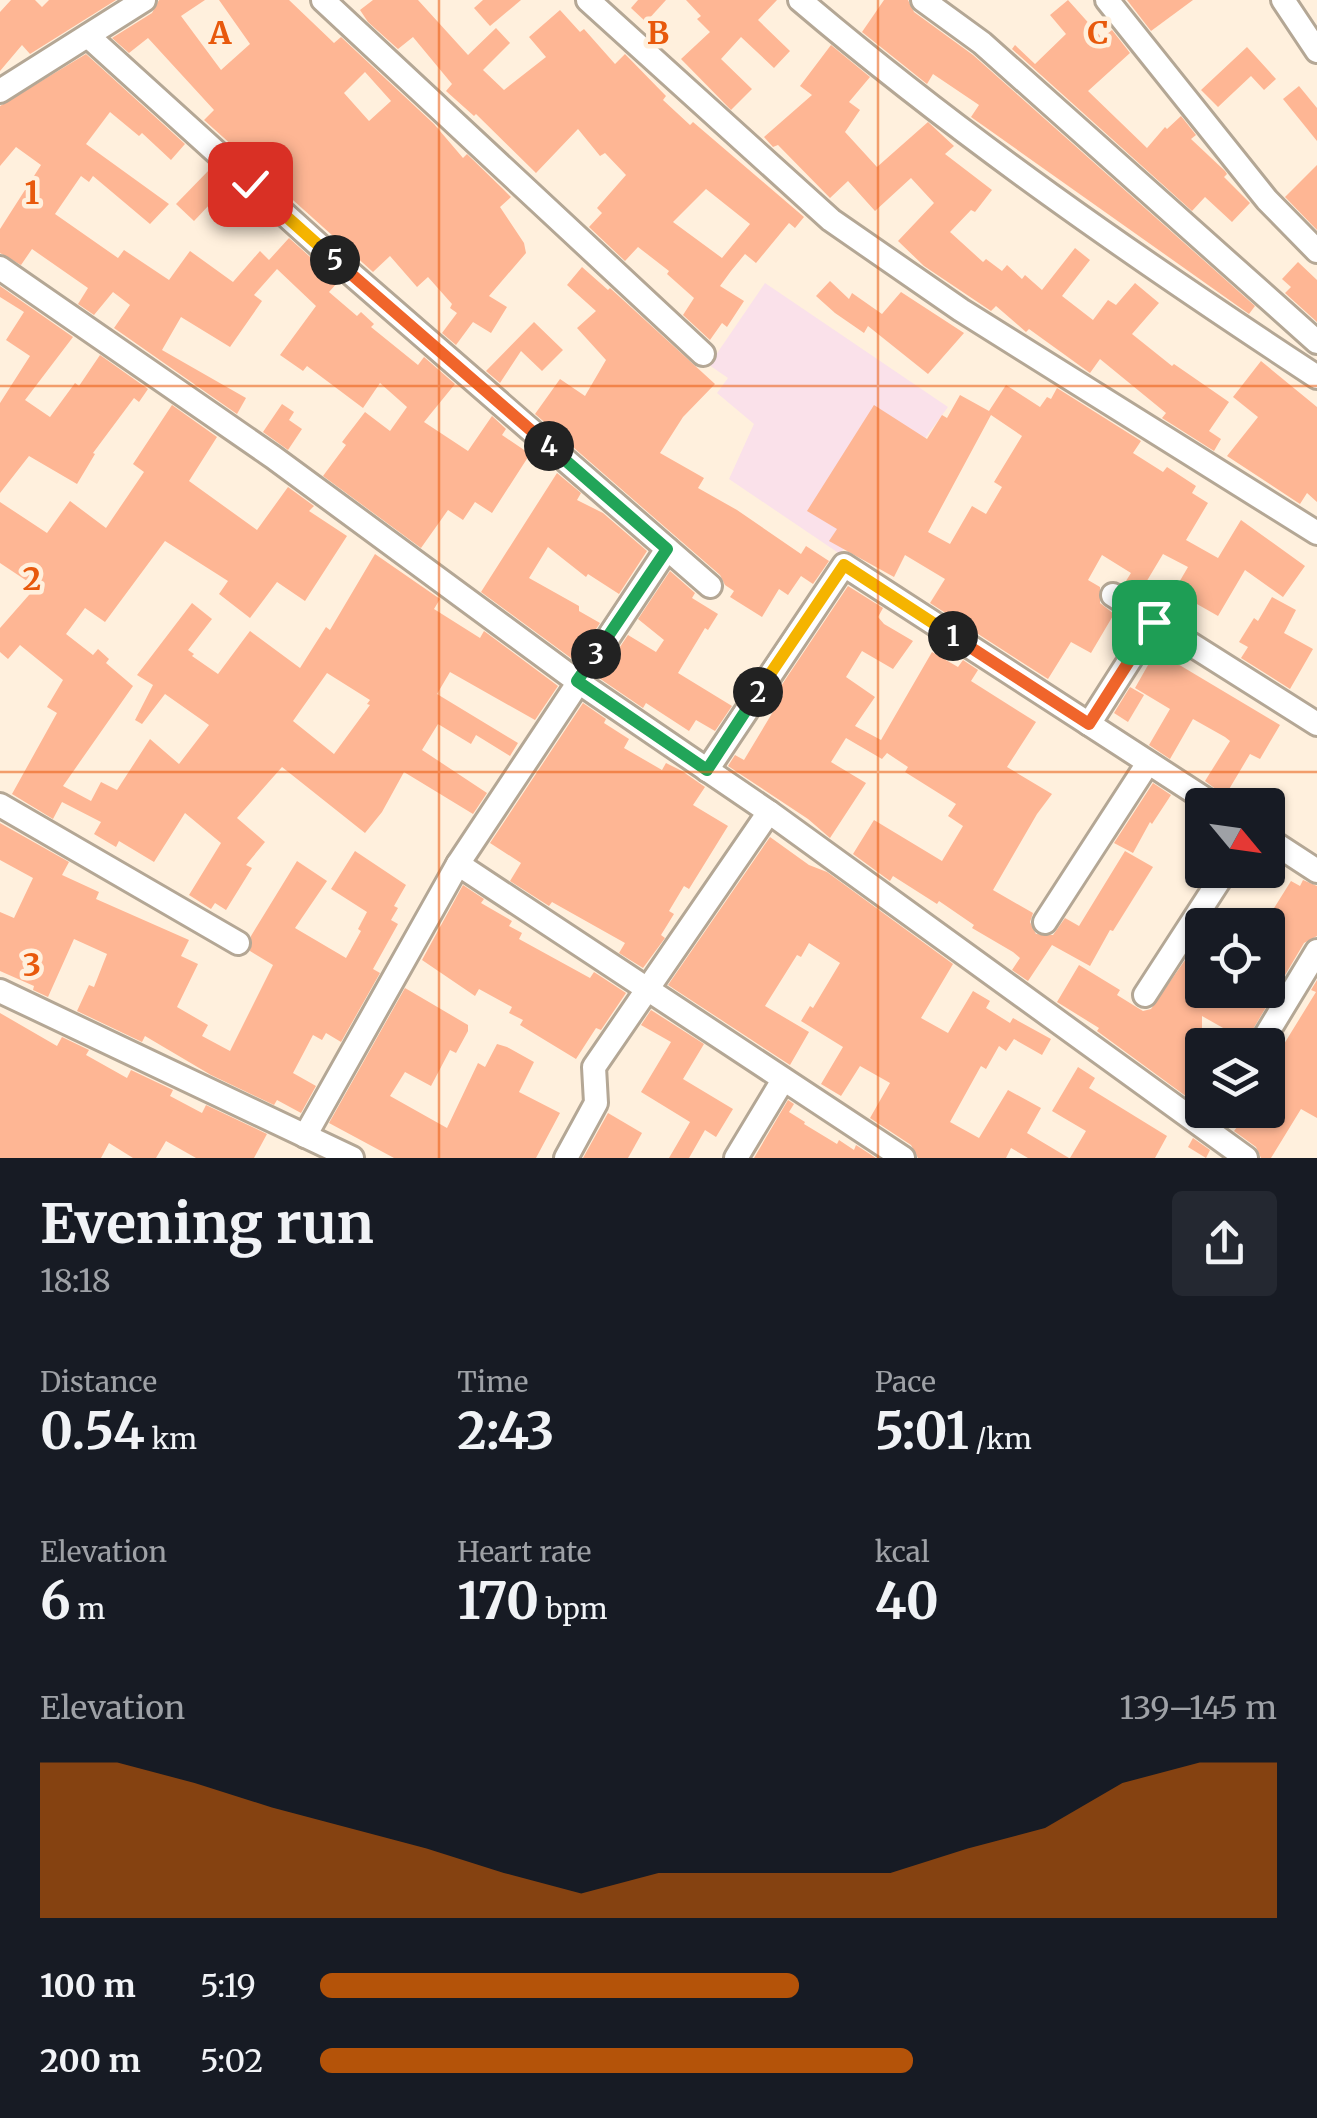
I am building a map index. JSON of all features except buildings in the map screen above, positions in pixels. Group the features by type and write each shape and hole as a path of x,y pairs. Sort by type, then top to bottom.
{"street":[{"path":"0,91 144,0"},
{"path":"323,0 703,354"},
{"path":"588,0 831,220 961,310 1317,533"},
{"path":"800,0 960,129 1217,312 1315,373"},
{"path":"923,0 982,43 1317,342"},
{"path":"1107,0 1267,200 1317,251"},
{"path":"1283,0 1317,51"},
{"path":"88,36 332,257 710,586"},
{"path":"0,268 273,457 577,681 770,812 1246,1158"},
{"path":"305,1136 458,864 667,549"},
{"path":"707,770 844,565 1188,788"},
{"path":"1114,595 1317,724"},
{"path":"1089,724 1154,622"},
{"path":"1044,922 1148,762"},
{"path":"0,805 238,943"},
{"path":"566,1158 596,1103 594,1067 770,812"},
{"path":"1285,850 1317,871"},
{"path":"458,864 903,1158"},
{"path":"1145,994 1214,888"},
{"path":"1270,1028 1317,951"},
{"path":"0,992 352,1158"},
{"path":"736,1158 783,1080"}],"shaded area":[{"path":"765,283 948,407 840,554 729,479 754,424 717,393 728,378 709,365"}],"route":[{"path":"250,184 667,549 577,681 707,770 844,565 1089,724 1154,622"}]}
